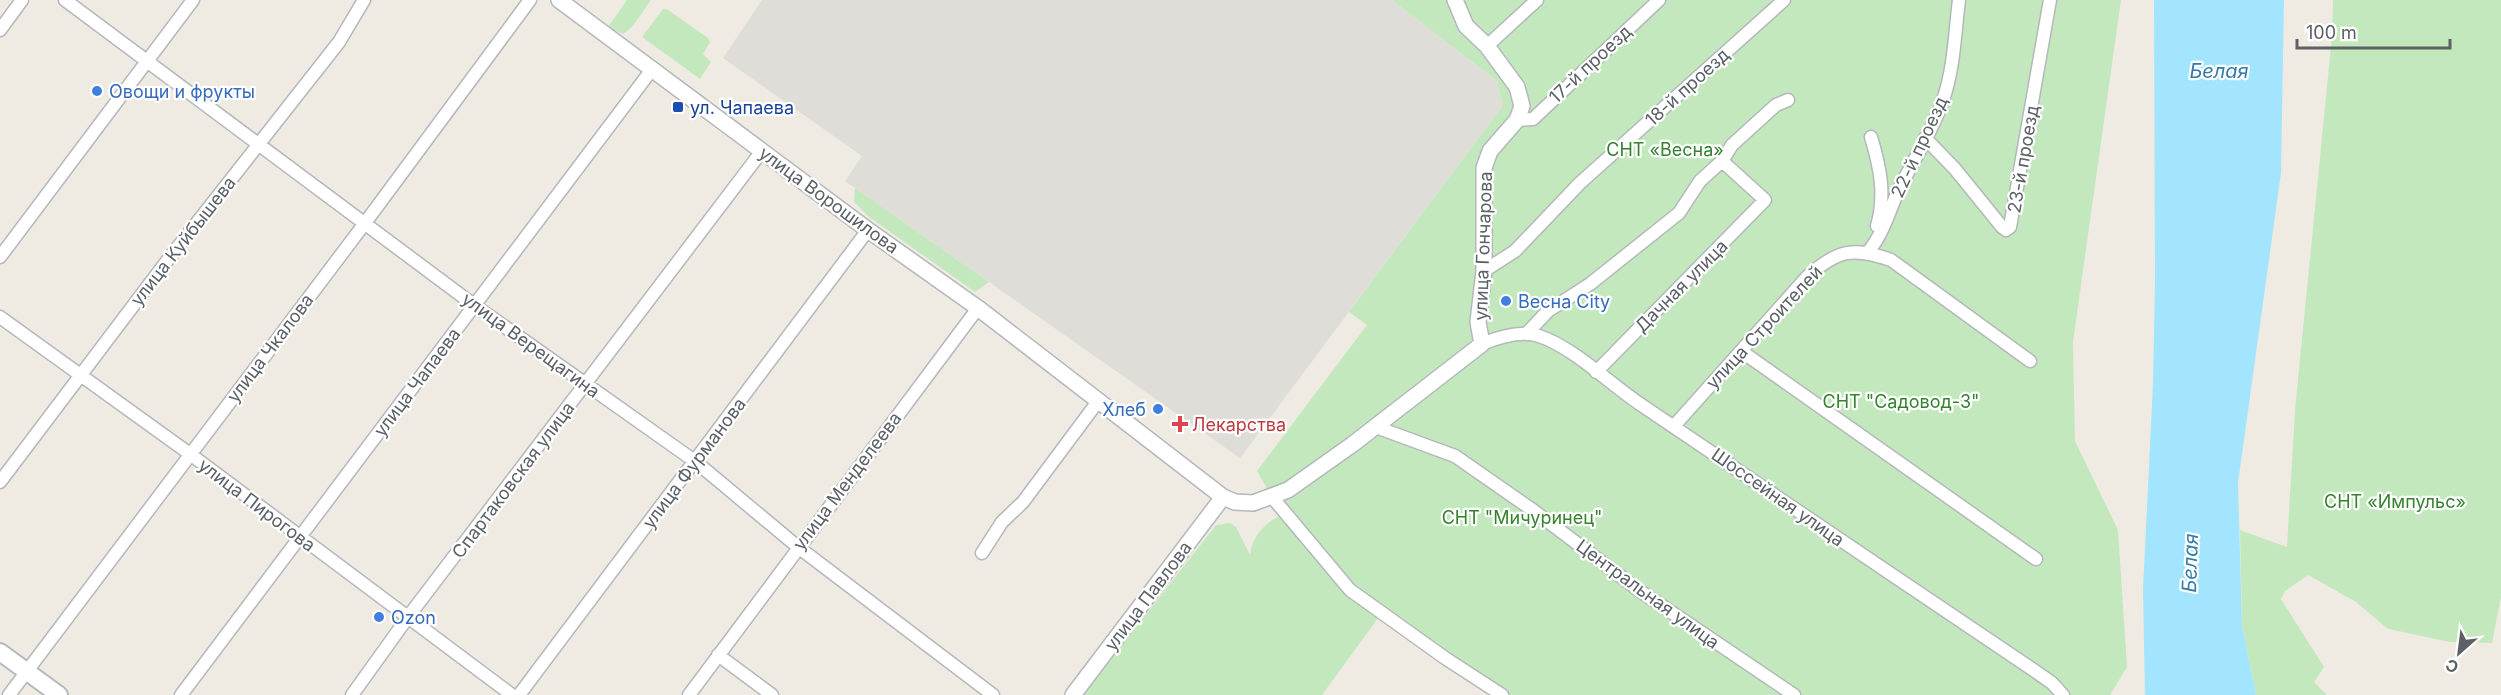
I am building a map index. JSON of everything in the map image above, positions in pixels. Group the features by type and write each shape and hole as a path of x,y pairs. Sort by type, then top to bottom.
{"main road":[{"path":"0,652 59,695"}],"street":[{"path":"0,30 22,0"},
{"name":"улица Верещагина","path":"65,0 474,305 585,386 696,462 798,547 993,695"},
{"path":"0,257 193,0"},
{"name":"улица Куйбышева","path":"0,482 258,144 339,42 364,0"},
{"name":"улица Чкалова","path":"9,695 530,0"},
{"name":"улица Ворошилова","path":"559,0 868,230 978,308 1223,497"},
{"path":"1455,0 1466,26 1487,46 1517,87 1522,106 1517,120"},
{"path":"1487,46 1537,0"},
{"name":"17-й проезд","path":"1517,120 1533,119 1659,0"},
{"name":"18-й проезд","path":"1484,272 1515,251 1580,183 1784,0"},
{"name":"22-й проезд","path":"1868,252 1880,234 1892,204 1944,97 1959,0"},
{"name":"23-й проезд","path":"1925,138 1955,169 2002,227 2006,230 2010,227 2050,0"},
{"name":"улица Чапаева","path":"181,695 652,68"},
{"path":"1223,497 1244,503 1255,503 1288,490 1376,427 1482,344 1527,333 1548,311 1590,284 1678,213 1700,181 1722,161 1732,145 1776,105 1788,100"},
{"name":"улица Гончарова","path":"1482,344 1478,322 1484,272 1484,168 1490,151 1517,120"},
{"path":"1871,137 1882,181 1880,213 1868,252 1891,260 1915,276 2030,361"},
{"name":"Спартаковская улица","path":"352,695 408,617 762,151"},
{"name":"Дачная улица","path":"1596,372 1765,200 1722,161"},
{"name":"улица Фурманова","path":"519,695 868,230"},
{"name":"улица Строителей","path":"1674,426 1807,277 1824,262 1850,251 1868,252"},
{"name":"улица Менделеева","path":"689,695 978,308"},
{"name":"улица Пирогова","path":"0,317 190,454 299,538 512,695"},
{"name":"Шоссейная улица","path":"1527,333 1540,336 1561,346 1884,571 2032,669 2052,683 2063,695"},
{"path":"1741,351 2036,559"},
{"path":"982,553 1002,522 1023,502 1099,400"},
{"name":"Центральная улица","path":"1376,427 1455,456 1534,511 1640,591 1794,695"},
{"name":"улица Павлова","path":"1074,695 1223,497"},
{"path":"1272,497 1350,590 1445,658 1502,695"},
{"path":"718,655 772,695"}],"shaded area":[{"path":"762,0 1392,0 1497,81 1503,105 1240,458 845,181 862,156 723,58"}],"green space":[{"path":"627,0 651,0 632,27 623,34 608,27"},
{"path":"1392,0 2121,0 2073,342 2075,441 2118,530 2127,667 2110,695 1502,695 1381,614 1322,695 1083,695 1216,525 1230,523 1236,527 1250,555 1253,542 1260,531 1282,515 1257,471 1367,325 1349,312 1503,105 1497,81"},
{"name":"СНТ «Импульс»","path":"2333,0 2501,0 2501,597 2492,643 2450,642 2388,629 2356,602 2308,575 2285,591 2281,599 2324,667 2314,682 2327,695 2256,695 2242,626 2240,530 2287,547 2295,410 2332,36"},
{"path":"663,9 668,10 708,38 710,42 703,54 711,62 700,79 642,37"},
{"path":"855,188 989,282 975,292 869,217 854,202"}],"water":[{"name":"Белая","path":"2154,0 2284,0 2281,173 2238,483 2242,626 2256,695 2145,695 2143,589 2153,384 2155,283"}],"place":[{"name":"Овощи и фрукты","path":"97,91"},
{"name":"ул. Чапаева","path":"678,107"},
{"name":"Весна City","path":"1506,301"},
{"name":"Хлеб","path":"1158,409"},
{"name":"Лекарства","path":"1180,424"},
{"name":"Ozon","path":"379,617"}],"park label":[{"name":"СНТ «Весна»","path":"1665,149"},
{"name":"СНТ \"Садовод-3\"","path":"1901,401"},
{"name":"СНТ \"Мичуринец\"","path":"1522,517"}]}
